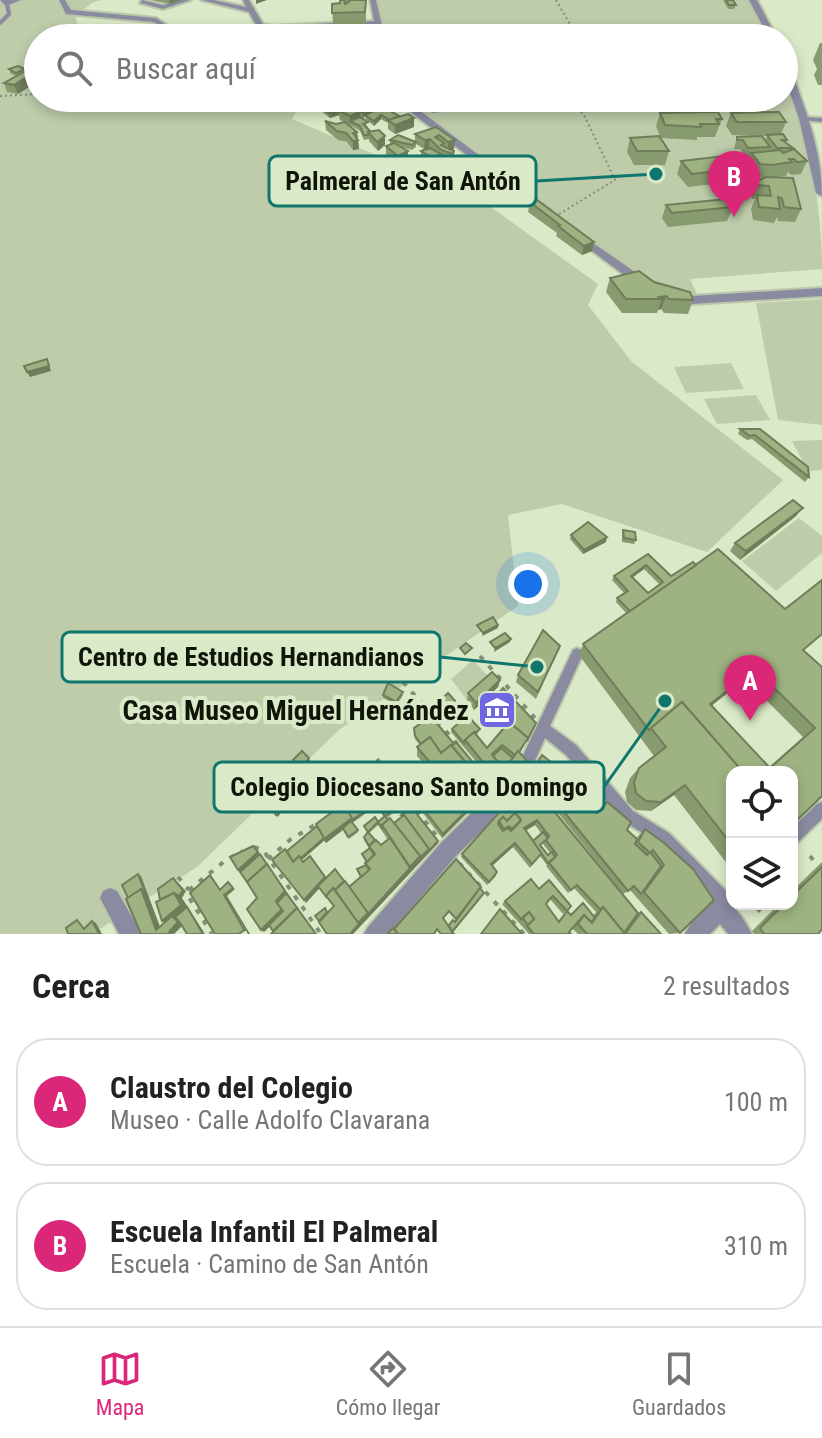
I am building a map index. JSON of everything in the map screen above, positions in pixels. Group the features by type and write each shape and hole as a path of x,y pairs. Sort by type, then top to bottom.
{"street":[{"path":"5,2 18,0"},
{"path":"62,0 69,12 147,18 164,24"},
{"path":"142,2 163,7 188,0"},
{"path":"204,0 250,10"},
{"path":"246,0 259,24"},
{"path":"355,24 376,23 373,0"},
{"path":"753,0 766,24"},
{"path":"798,102 822,193"},
{"path":"420,112 555,217"},
{"path":"804,119 822,120"},
{"path":"567,227 654,292"},
{"path":"666,301 822,292"},
{"path":"375,934 448,850 519,778 541,725 577,654"},
{"path":"541,725 571,750 628,816 664,838 726,903 696,934"},
{"path":"798,832 822,809"},
{"path":"110,898 131,934"},
{"path":"729,910 741,934"}],"lane":[{"path":"0,23 9,14 5,2"}],"path":[{"path":"556,0 570,24"},
{"path":"0,96 24,95"},
{"path":"555,217 615,180 581,112"},
{"path":"480,656 541,725"},
{"path":"403,682 464,753"},
{"path":"377,759 448,850 524,934"},
{"path":"334,813 387,772"},
{"path":"268,859 291,839 323,820"},
{"path":"212,934 188,896 189,890 238,853 254,847 263,850 321,934"},
{"path":"178,877 189,890"},
{"path":"759,910 762,914"}],"green space":[{"path":"0,0 101,0 75,16 77,24 24,24 24,112 296,112 292,119 481,200 598,284 588,305 631,361 783,480 707,552 562,504 508,515 518,606 340,729 197,867 92,934 0,934"},
{"path":"376,0 750,0 762,24 380,24"},
{"path":"419,112 797,112 812,169 822,269 690,279 697,294 664,295"},
{"path":"822,299 822,425 778,420 756,303"},
{"path":"731,363 744,389 686,393 674,367"},
{"path":"756,395 770,420 717,424 704,399"},
{"path":"822,440 822,470 808,471 792,441"},
{"path":"799,518 822,536 822,553 776,591 742,561"},
{"path":"473,660 490,678 467,700 451,679"}],"building":[{"path":"344,0 345,4 349,0 366,0 365,12 332,13 332,4 340,3"},
{"path":"18,66 24,69 16,73 9,69"},
{"path":"24,72 24,78 14,85 4,83"},
{"path":"392,112 399,116 390,120 381,115 374,121 365,115"},
{"path":"718,112 722,119 716,119 719,124 700,124 701,127 665,125 660,113"},
{"path":"779,112 786,122 737,122 731,113"},
{"path":"408,114 414,118 395,125 388,120"},
{"path":"360,117 368,122 363,124 371,132 368,135 364,135 360,126 350,121"},
{"path":"325,121 336,124 345,122 357,132 353,133 358,140 353,141 346,133 337,131"},
{"path":"436,127 455,140 448,142 439,135 435,137 444,143 441,145 454,151 453,154 441,150 430,139 425,140 415,134"},
{"path":"379,130 385,136 377,142 368,132"},
{"path":"783,134 787,140 782,140 793,148 777,148 767,135"},
{"path":"398,135 416,142 412,145 390,140"},
{"path":"659,136 669,151 637,151 630,138"},
{"path":"762,136 770,147 748,148 743,140 737,140 737,137"},
{"path":"394,143 408,151 398,156 386,146"},
{"path":"430,148 441,154 433,158 421,151"},
{"path":"794,149 807,161 789,159 792,162 760,164 751,153 780,150 783,153"},
{"path":"742,154 753,167 692,174 681,161"},
{"path":"766,177 793,178 801,209 784,207 782,198 778,197 780,209 759,207 757,195 771,196 769,186 757,185 757,181"},
{"path":"726,199 733,207 672,213 666,205"},
{"path":"537,200 594,242 584,246 530,202"},
{"path":"639,271 654,282 690,292 693,300 669,299 666,296 659,297 662,299 626,299 610,278"},
{"path":"47,359 49,366 27,372 24,366"},
{"path":"740,429 760,429 808,467 809,477 755,435 750,436"},
{"path":"793,500 803,508 746,551 735,543"},
{"path":"588,522 607,537 584,550 571,535"},
{"path":"623,530 635,532 636,540 624,538"},
{"path":"718,549 785,609 822,580 822,634 803,650 822,667 822,796 798,819 798,766 772,766 815,728 755,669 710,704 768,766 738,766 682,702 649,730 583,644"},
{"path":"648,554 671,576 693,562 696,565 630,611 617,598 628,591 614,576","holes":["646,565 663,582 648,593 631,576"]},
{"path":"493,617 498,625 483,633 477,625"},
{"path":"543,630 560,646 538,692 518,675"},
{"path":"505,633 511,639 495,648 490,642"},
{"path":"466,643 472,648 465,654 460,648"},
{"path":"492,672 500,680 476,703 468,693"},
{"path":"388,683 403,692 396,702 383,695"},
{"path":"503,688 536,723 527,741 528,738 507,723 515,713 498,694"},
{"path":"448,693 458,704 441,717 433,707"},
{"path":"682,702 738,766 726,766 726,837 685,785 661,802 646,801 636,793 634,782 639,768 666,747 651,728"},
{"path":"425,709 454,744 441,753 430,737 421,744 415,736 414,728 421,723 415,716"},
{"path":"467,715 480,729 464,743 452,729"},
{"path":"509,722 528,738 515,755 502,745 492,754 505,770 497,779 465,740 474,732 487,748"},
{"path":"430,737 441,753 451,745 473,771 467,777 477,798 467,808 453,792 450,795 443,784 445,780 417,747"},
{"path":"456,742 492,785 477,800 468,779 473,771 452,746"},
{"path":"501,748 513,758 504,773 505,770 493,756"},
{"path":"302,751 309,758 301,769 293,760"},
{"path":"518,751 543,778 530,790 526,785 528,782 509,763"},
{"path":"542,755 574,780 564,796 551,780 542,788 539,786 543,778 534,768"},
{"path":"427,762 444,782 442,787 450,797 453,795 467,810 443,834 411,793 425,781 417,771"},
{"path":"410,764 417,771 403,781 396,773"},
{"path":"386,773 406,798 385,816 376,803 352,820 345,806"},
{"path":"551,780 571,803 588,787 595,792 586,803 597,813 607,802 631,822 627,830 637,839 635,844 647,855 650,852 661,866 641,894 634,886 628,891 543,786"},
{"path":"283,785 291,792 276,815 273,811 276,794"},
{"path":"535,788 638,913 624,933 603,907 600,909 577,885 571,890 549,863 557,855 546,840 549,836 537,820 524,828 542,853 532,864 515,843 491,864 497,872 489,882 462,854 504,807 524,789 528,794","holes":["515,813 521,820 511,831 508,828 503,831 498,824 503,817 507,821"]},
{"path":"407,797 412,806 402,813 398,806"},
{"path":"343,804 352,818 324,839 316,824"},
{"path":"412,808 438,841 429,851 402,815"},
{"path":"515,813 521,820 512,829 509,826 504,829 499,821 503,817 507,821"},
{"path":"404,815 429,849 420,858 394,823"},
{"path":"385,816 388,820 382,825 383,829 378,822"},
{"path":"375,817 378,822 368,832 364,826"},
{"path":"390,818 420,856 410,867 382,825"},
{"path":"351,821 358,830 348,837 343,828"},
{"path":"317,826 324,838 293,862 287,851"},
{"path":"645,829 693,869 714,900 680,933 644,892 664,865 653,850 650,853 638,842"},
{"path":"368,832 375,840 370,848 364,837"},
{"path":"543,832 548,838 540,845 548,855 552,852 555,857 548,863 533,841"},
{"path":"390,838 410,868 368,914 349,887 370,869 365,863 375,854 369,846 376,840 381,845"},
{"path":"253,846 258,852 238,870 230,857"},
{"path":"370,848 374,855 367,862 362,854"},
{"path":"285,849 293,862 299,856 303,862 310,856 325,877 304,900 272,860"},
{"path":"260,854 267,864 247,882 240,872"},
{"path":"456,859 481,887 456,919 449,911 443,918 454,934 441,934 437,929 434,934 398,934 394,929"},
{"path":"267,864 285,891 276,901 282,909 261,930 247,909 257,898 247,882"},
{"path":"366,865 369,870 361,877 357,869"},
{"path":"822,867 822,929 818,934 764,934 760,928 778,910 798,910 798,890"},
{"path":"335,869 344,881 335,890 333,888 327,898 318,886"},
{"path":"138,874 144,890 128,898 122,885"},
{"path":"210,875 220,890 228,882 233,888 224,895 245,931 215,934 190,893"},
{"path":"173,878 183,890 179,896 174,893 160,900 158,889"},
{"path":"531,879 539,889 549,880 571,906 567,911 571,915 583,903 595,918 591,922 584,915 569,932 571,934 534,934 527,926 534,919 529,912 521,919 505,901","holes":["553,896 567,911 559,922 546,904"]},
{"path":"345,881 368,913 358,923 335,890"},
{"path":"333,888 359,924 350,934 327,934 319,922 334,906 326,896"},
{"path":"480,888 484,893 452,932 449,925 453,920 455,922"},
{"path":"141,889 156,930 172,916 178,922 170,934 141,934 126,899"},
{"path":"174,893 181,905 162,921 156,902"},
{"path":"286,893 298,909 273,931 269,925 283,911 277,903"},
{"path":"187,907 203,934 187,934 175,917"},
{"path":"603,907 625,934 587,934 578,924 584,915 592,923"},
{"path":"297,908 316,934 271,934"},
{"path":"325,908 327,912 319,921 315,916"},
{"path":"500,909 522,934 481,934"},
{"path":"529,912 534,919 528,925 523,918"},
{"path":"641,912 661,934 625,934"},
{"path":"77,920 84,929 92,921 99,934 68,934 66,928"}],"place":[{"name":"Palmeral de San Antón","path":"656,174"},
{"name":"Escuela Infantil El Palmeral","path":"734,217"},
{"name":"Centro de Estudios Hernandianos","path":"537,667"},
{"name":"Colegio Diocesano Santo Domingo","path":"665,701"},
{"name":"Casa Museo Miguel Hernández","path":"497,710"},
{"name":"Claustro del Colegio","path":"750,721"}]}
